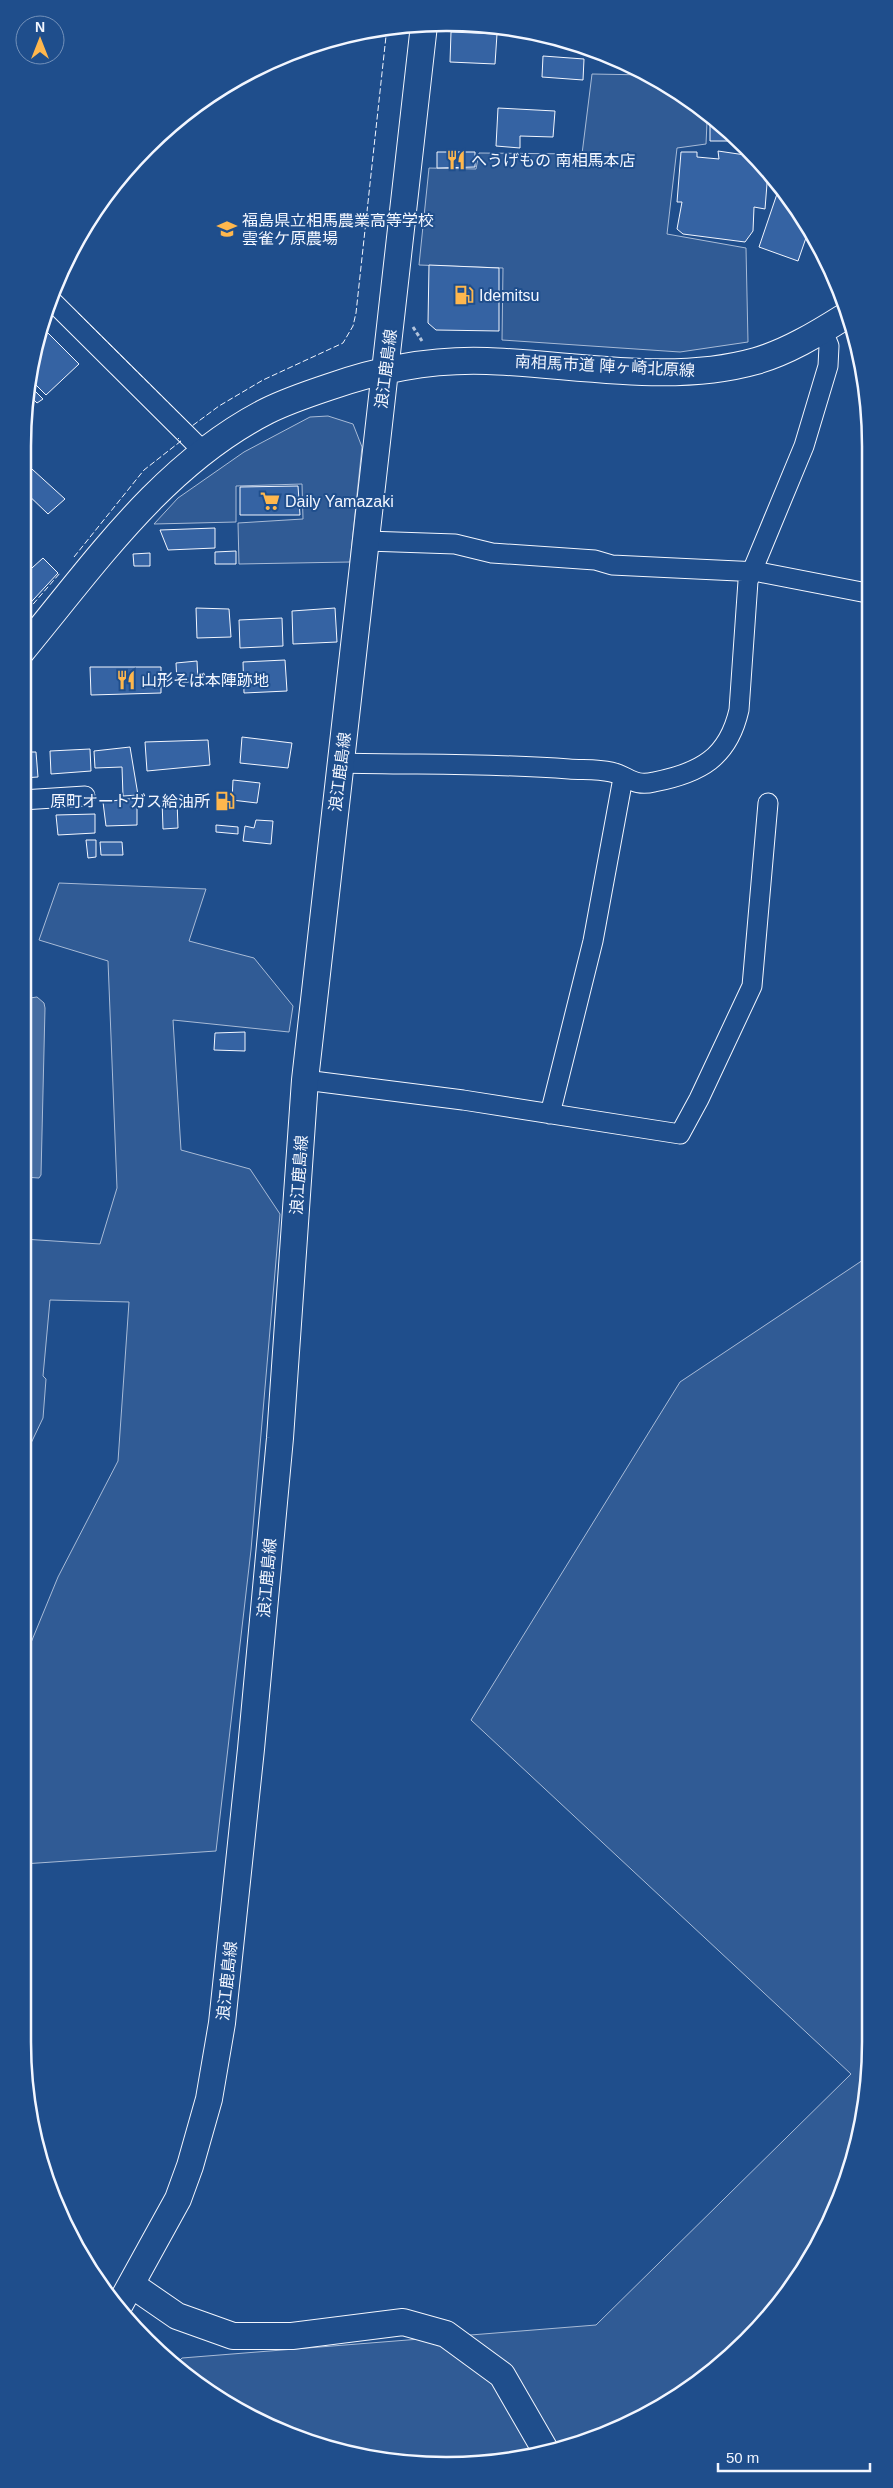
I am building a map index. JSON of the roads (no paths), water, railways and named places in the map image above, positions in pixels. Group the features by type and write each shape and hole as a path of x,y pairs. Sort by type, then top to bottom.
{"main road":[{"name":"浪江鹿島線","path":"125,2296 178,2200 209,2099 217,2057 251,1749 277,1467 305,1080 423,32"},
{"name":"南相馬市道 陣ヶ崎北原線","path":"31,640 128,522 166,483 203,451 268,410 346,381 385,370 426,362 486,360 644,371 703,371 757,361 823,331 842,319"},
{"path":"125,2296 233,2336 292,2336 403,2322 446,2334 502,2375 543,2445"}],"street":[{"path":"56,305 203,451"},
{"path":"341,763 560,768 611,772 634,783 645,784 697,770 713,759 726,746 735,728 739,710 748,581 804,446 828,366 829,346 823,331"},
{"path":"367,541 455,544 492,553 596,560 612,565 751,572 862,592"},
{"path":"550,1114 587,969 623,778"},
{"path":"31,799 85,796"},
{"path":"305,1080 680,1134 686,1126 752,986 768,803"}],"place":[{"name":"へうげもの 南相馬本店","path":"456,160"},
{"name":"福島県立相馬農業高等学校 雲雀ケ原農場","path":"227,229"},
{"name":"Idemitsu","path":"464,295"},
{"name":"Daily Yamazaki","path":"270,501"},
{"name":"山形そば本陣跡地","path":"126,680"},
{"name":"原町オートガス給油所","path":"225,801"}]}
